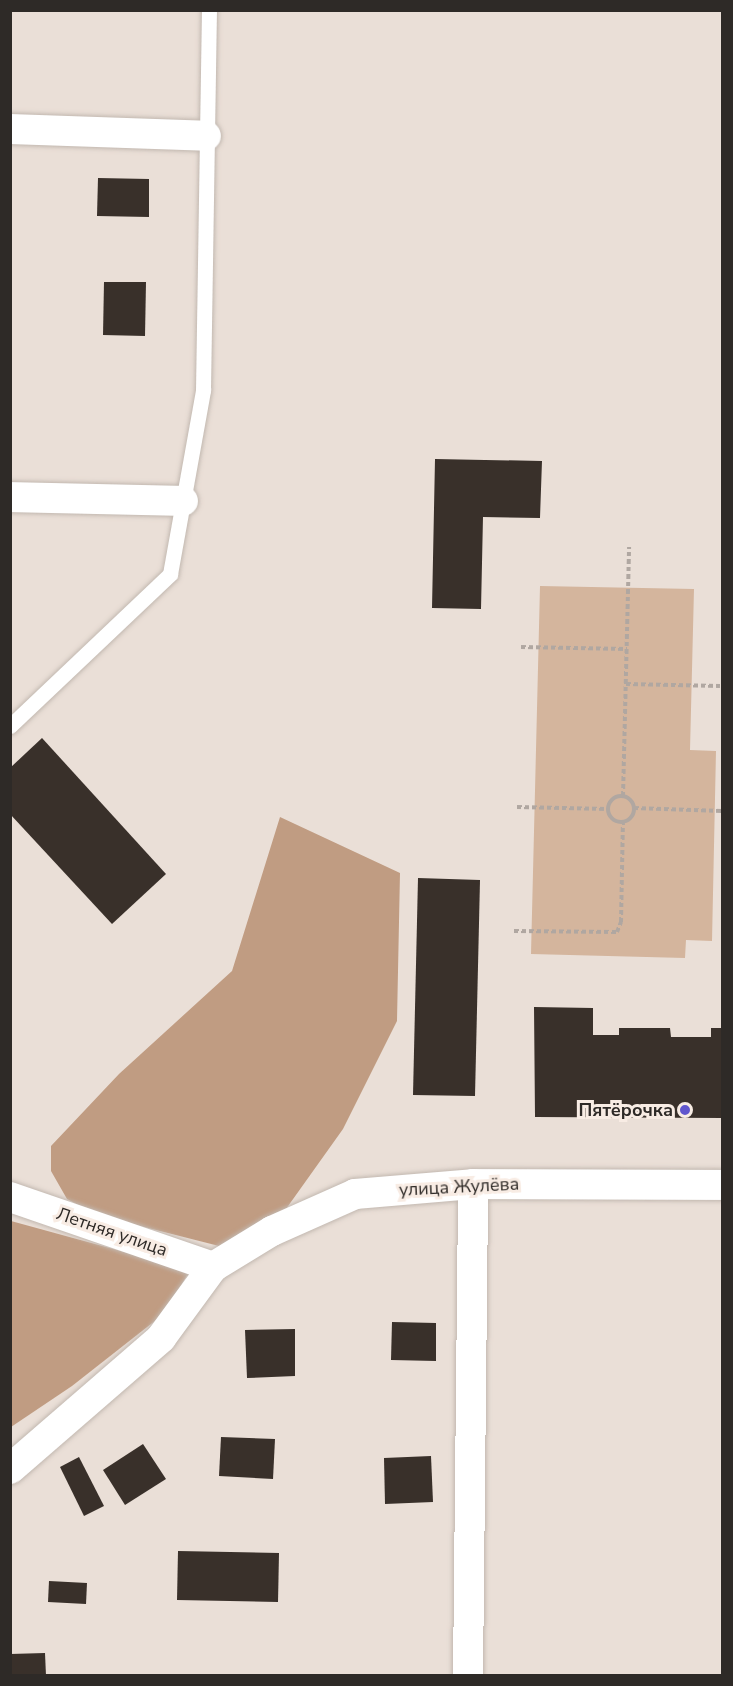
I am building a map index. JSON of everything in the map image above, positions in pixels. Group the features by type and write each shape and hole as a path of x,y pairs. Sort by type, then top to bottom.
{"street":[{"path":"10,129 206,136"},
{"path":"10,496 183,501"},
{"path":"468,1676 473,1184"},
{"name":"улица Жулёва","path":"213,1267 272,1231 356,1194 473,1184 723,1185"},
{"name":"Летняя улица","path":"10,1197 213,1267"},
{"path":"10,1469 161,1338 213,1267"}],"lane":[{"path":"10,726 170,574 203,390 209,10"}],"path":[{"path":"629,547 623,796 634,808 723,811"},
{"path":"521,647 627,650"},
{"path":"626,684 720,686"},
{"path":"608,809 613,799 623,796"},
{"path":"517,807 608,809"},
{"path":"608,809 613,819 623,822 631,817 634,808"},
{"path":"514,931 617,932 621,922 623,822"}],"shaded area":[{"path":"540,586 694,589 690,750 716,751 712,941 686,940 685,958 531,954"},
{"path":"280,817 400,873 397,1021 343,1129 276,1223 223,1247 97,1215 67,1199 51,1171 51,1146 119,1074 232,971"},
{"path":"11,1221 190,1270 165,1313 72,1386 11,1427"}],"building":[{"path":"98,178 149,179 149,217 97,216"},
{"path":"104,282 146,282 145,336 103,335"},
{"path":"435,459 542,461 540,518 483,517 481,609 432,608"},
{"path":"42,738 166,874 112,924 10,814 10,768"},
{"path":"418,878 480,880 475,1096 413,1095"},
{"path":"534,1007 593,1008 593,1035 619,1035 619,1028 670,1028 671,1037 711,1037 711,1028 722,1028 722,1118 535,1117"},
{"path":"392,1322 436,1323 436,1361 391,1360"},
{"path":"295,1329 295,1376 247,1378 245,1330"},
{"path":"221,1437 275,1439 273,1479 219,1476"},
{"path":"143,1444 166,1479 125,1505 103,1470"},
{"path":"431,1456 433,1502 385,1504 384,1458"},
{"path":"79,1457 104,1506 84,1516 60,1467"},
{"path":"178,1551 279,1553 278,1602 177,1600"},
{"path":"49,1581 87,1583 86,1604 48,1602"},
{"path":"45,1653 46,1676 10,1676 10,1654"}],"place":[{"name":"Пятёрочка","path":"685,1110"}]}
